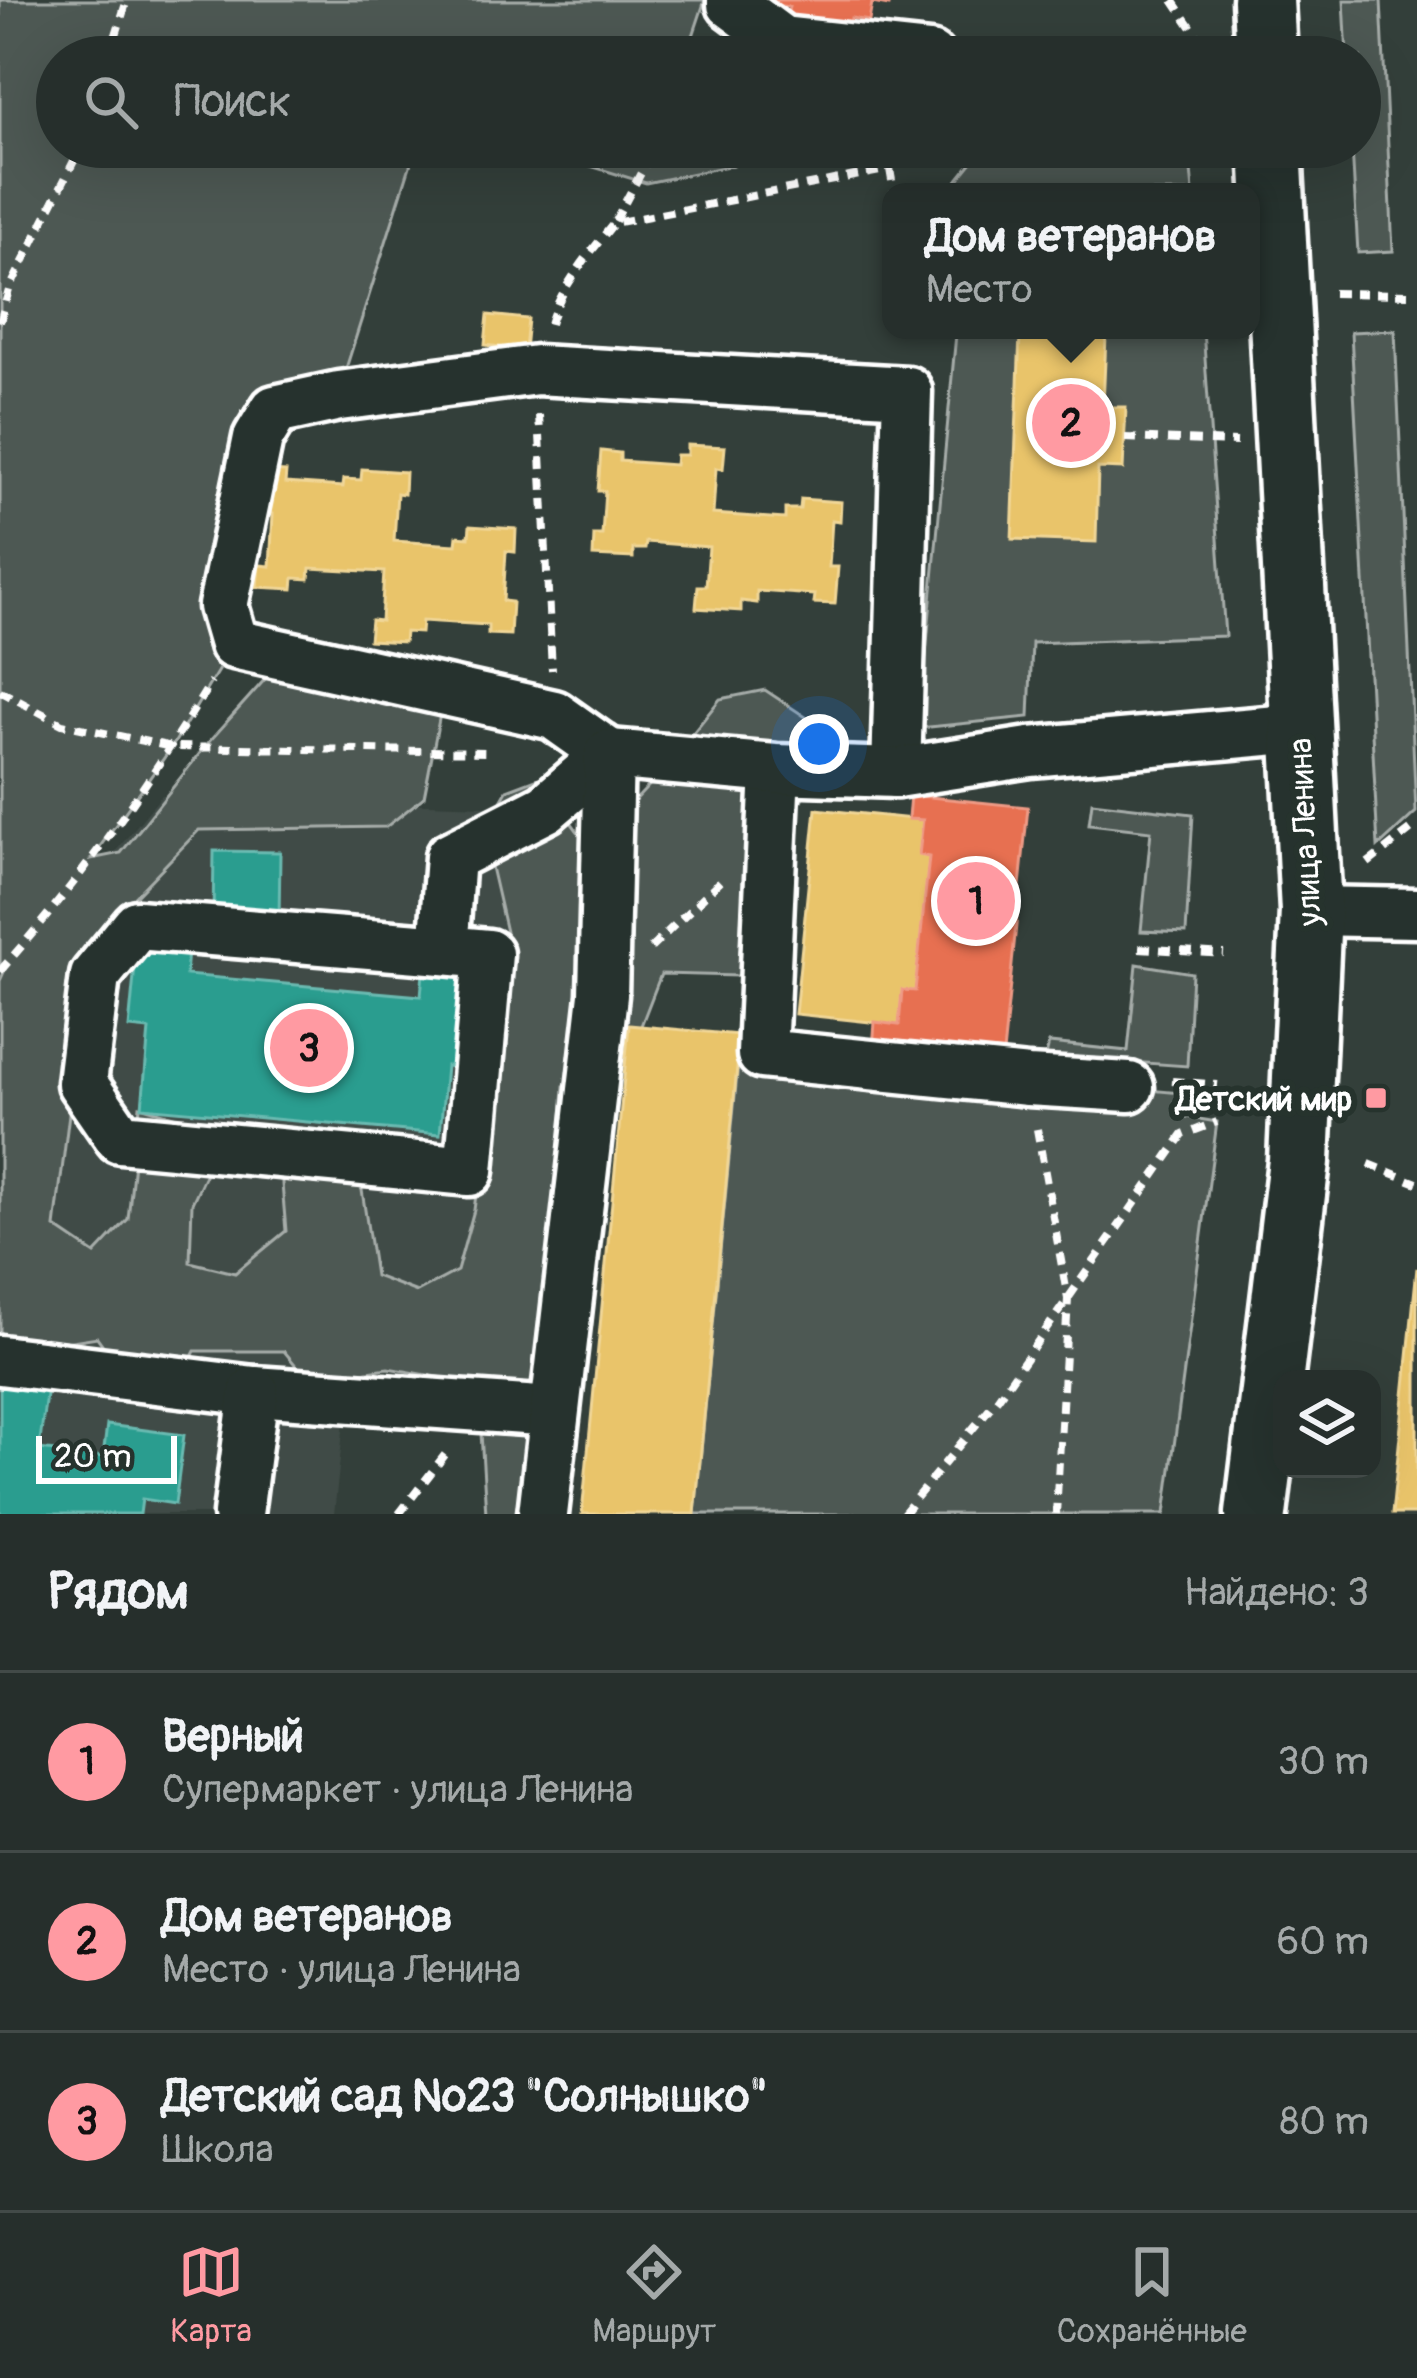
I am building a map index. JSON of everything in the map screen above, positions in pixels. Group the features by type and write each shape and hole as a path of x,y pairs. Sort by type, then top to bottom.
{"main road":[{"path":"1263,0 1265,36"},
{"name":"улица Ленина","path":"1256,1514 1299,1161 1311,911 1272,168"}],"street":[{"path":"732,0 775,36"},
{"path":"896,773 907,391 537,370 339,396 274,410 258,438 223,606 235,644 554,715 609,754 775,769 896,773 1030,752 1300,728"},
{"path":"443,950 450,856 546,808 609,754"},
{"path":"543,1514 603,995 609,754"},
{"path":"775,769 763,1054 1130,1087"},
{"path":"1311,911 1417,913"},
{"path":"137,925 443,950 488,954 469,1172 120,1138 82,1083 94,976 137,925"},
{"path":"0,1360 254,1391 554,1412"},
{"path":"238,1514 254,1391"}],"path":[{"path":"116,36 128,0"},
{"path":"1173,0 1198,36"},
{"path":"0,322 10,290 71,168"},
{"path":"554,715 537,370 554,308 614,223 644,168"},
{"path":"614,223 890,170 892,183"},
{"path":"1333,292 1417,294"},
{"path":"1125,438 1242,442"},
{"path":"0,971 47,919 172,747 235,644"},
{"path":"0,691 62,724 172,747 494,752"},
{"path":"1368,863 1417,825"},
{"path":"603,995 771,831"},
{"path":"1139,948 1224,954"},
{"path":"1028,1081 1068,1299 1056,1514"},
{"path":"903,1514 998,1398 1183,1135 1217,1122"},
{"path":"1369,1164 1417,1184"},
{"path":"399,1514 483,1408"}],"shaded area":[{"path":"0,0 705,0 693,36 36,36 36,168 409,168 343,378 275,410 234,644 172,747 91,859 121,853 268,676 440,714 424,797 386,827 199,830 90,943 55,1227 95,1254 128,1219 140,1106 187,1120 213,1158 192,1203 190,1262 235,1273 286,1231 284,1135 360,1177 375,1276 417,1292 457,1271 474,1210 509,945 483,832 507,790 552,773 568,818 590,848 661,773 720,699 765,690 833,735 796,811 786,962 739,976 661,974 632,1049 599,1085 564,1086 536,1514 486,1514 478,1384 388,1368 308,1380 284,1351 195,1351 173,1394 126,1377 97,1337 33,1347 0,1345 0,981 8,963 0,971"},
{"path":"1344,0 1381,0 1393,251 1358,253 1353,168 1381,168 1381,36 1346,36"},
{"path":"597,168 719,168 646,183"},
{"path":"967,168 1191,168 1192,183 955,183"},
{"path":"1395,330 1416,812 1378,847 1351,332"},
{"path":"956,339 1204,339 1225,636 1032,643 1029,717 919,728"},
{"path":"162,795 546,808 494,1364 352,1348 334,1514 0,1514 0,992"},
{"path":"1092,802 1193,814 1186,933 1141,931 1151,831 1089,824"},
{"path":"1137,964 1192,973 1187,1066 1046,1056 1049,1043 1128,1051"},
{"path":"739,1053 1182,1093 1181,1116 1217,1122 1165,1514 695,1514"}],"building: Жильё":[{"path":"488,315 528,319 525,350 485,345"},
{"path":"1020,339 1106,339 1103,407 1126,407 1123,469 1098,468 1096,542 1012,539"},
{"path":"687,445 725,447 723,469 716,468 713,514 785,519 785,509 800,509 801,499 841,502 840,521 832,520 829,567 838,567 835,604 814,603 815,595 757,591 757,603 741,601 741,611 696,608 698,586 706,586 709,547 646,542 645,549 633,549 633,558 593,556 594,535 602,535 601,451 620,453 620,461 675,465 676,455 687,455"},
{"path":"362,469 405,472 404,494 397,493 394,541 456,545 457,536 469,537 470,526 516,529 515,552 506,551 503,601 512,602 510,635 488,634 488,625 422,621 421,633 405,632 404,642 369,640 371,620 381,621 384,572 310,568 309,579 294,578 293,589 257,587 259,565 270,566 273,514 264,513 267,471 286,472 285,483 343,487 344,479 361,480"},
{"path":"816,809 923,820 919,855 929,857 915,991 902,990 899,1025 795,1014"},
{"path":"629,1025 740,1035 695,1514 582,1514"},
{"path":"1417,1268 1417,1514 1392,1514"}],"building: Торговля":[{"path":"769,0 890,0 889,6 872,3 869,21 851,18 848,34 785,23 789,7 769,4"},
{"path":"910,795 1028,807 1002,1063 873,1049 875,1022 899,1025 902,990 915,991 929,857 919,855 923,820 908,819"}],"building: Школы":[{"path":"214,851 280,852 279,921 213,920"},
{"path":"137,945 188,950 186,975 421,996 423,973 476,977 468,1069 446,1066 440,1134 142,1107 149,1030 129,1028"},
{"path":"0,1372 48,1379 39,1449 103,1457 107,1425 184,1435 175,1504 142,1499 140,1514 0,1514"}],"place":[{"name":"Дом ветеранов","path":"1071,423"},
{"name":"Верный","path":"976,901"},
{"name":"Детский сад №23 \"Солнышко\"","path":"309,1048"},
{"name":"Детский мир","path":"1376,1098"}]}
